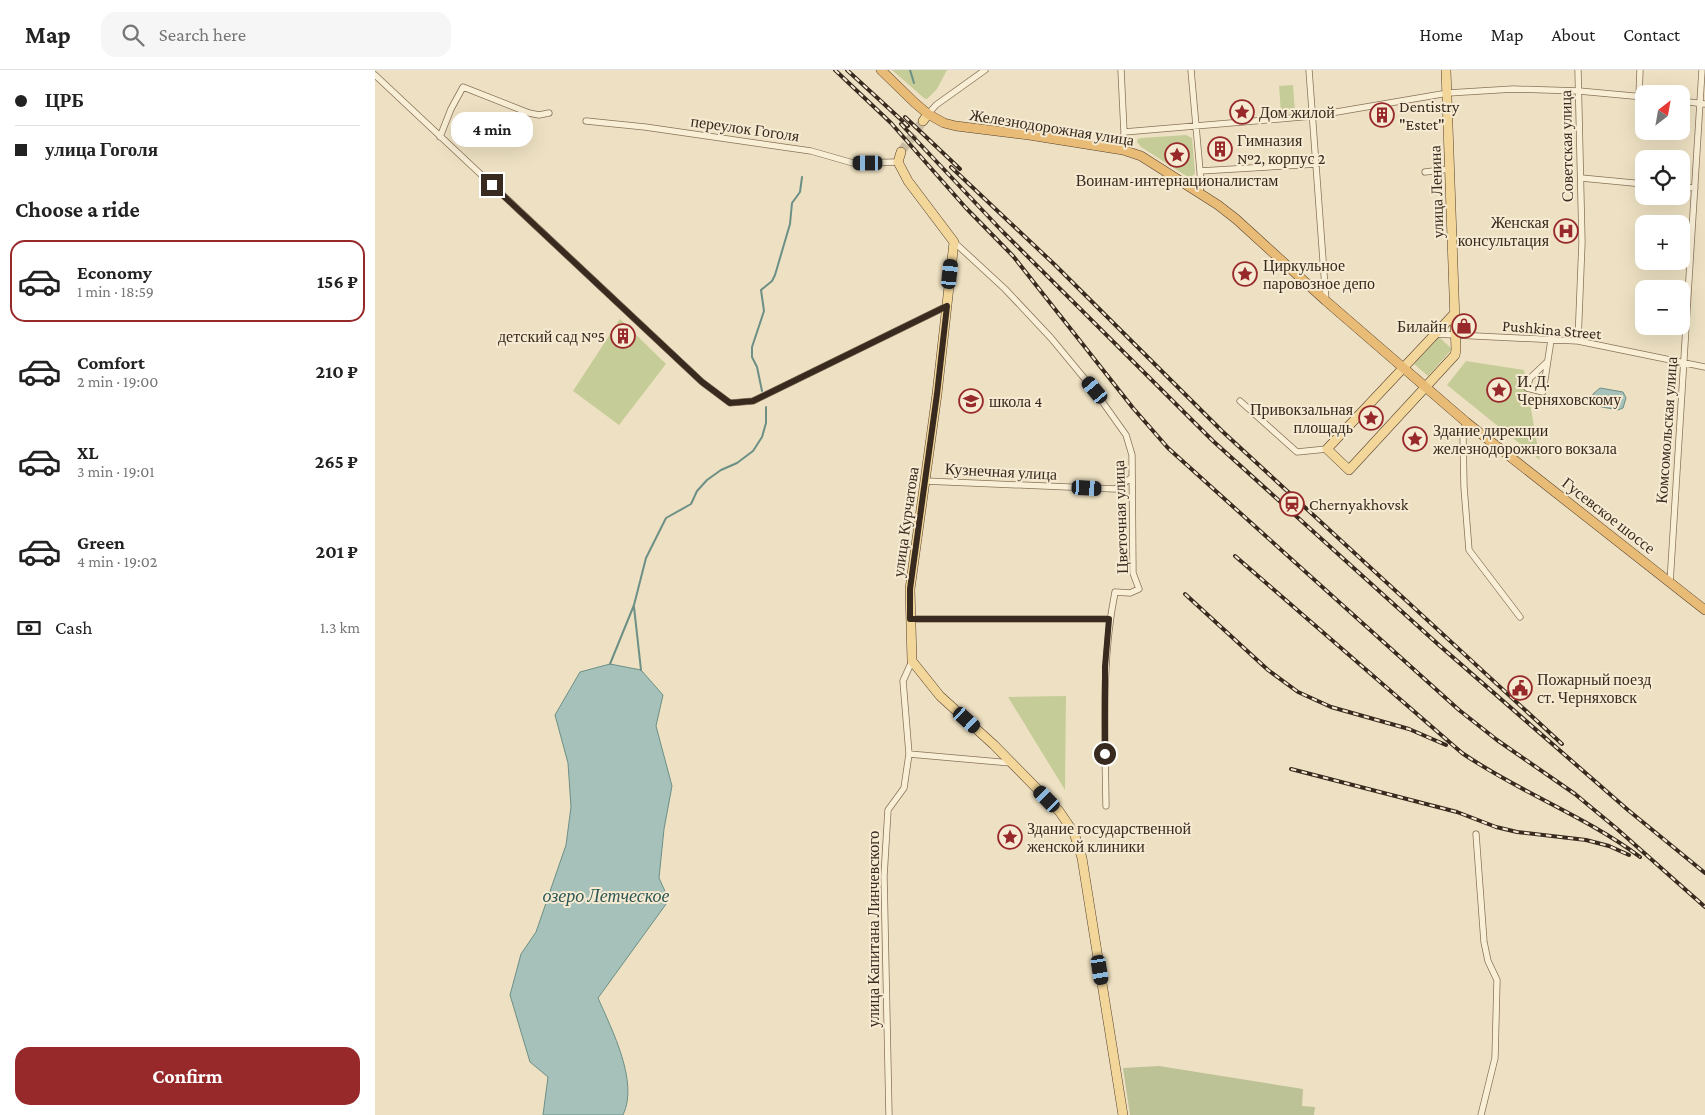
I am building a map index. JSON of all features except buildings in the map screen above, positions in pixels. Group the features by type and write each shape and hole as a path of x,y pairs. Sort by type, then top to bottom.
{"highway":[{"name":"Железнодорожная улица","path":"881,70 926,118 956,126 1123,150 1141,156 1199,192 1236,218 1402,368"},
{"name":"Гусевское шоссе","path":"1402,368 1466,422 1705,610"}],"main road":[{"name":"улица Ленина","path":"1327,449 1349,470 1453,359 1456,350 1446,70"},
{"path":"901,152 898,162 908,181 954,242"},
{"name":"улица Курчатова","path":"912,661 910,589 954,242"},
{"path":"1327,449 1454,314"},
{"path":"912,661 940,696 994,745 1059,811 1074,833 1082,858 1123,1115"}],"street":[{"path":"926,118 936,105 985,70"},
{"path":"1121,70 1123,150"},
{"path":"1191,70 1200,171 1201,187 1199,192"},
{"path":"1309,70 1327,301"},
{"name":"Советская улица","path":"1578,70 1582,242 1578,342"},
{"path":"1640,70 1641,85"},
{"name":"Комсомольская улица","path":"1670,583 1702,104 1702,70"},
{"path":"375,75 702,382 730,403 753,401 947,306"},
{"path":"440,137 451,109 463,87 529,113 539,115 549,113"},
{"path":"1124,132 1305,116 1313,117 1448,93 1513,89 1579,91 1635,96"},
{"name":"переулок Гоголя","path":"586,121 645,127 811,151 853,163 898,162"},
{"path":"1200,171 1317,164"},
{"path":"1425,172 1450,169"},
{"path":"1581,178 1635,183"},
{"path":"1690,188 1695,188"},
{"name":"Цветочная улица","path":"954,242 1005,289 1051,338 1095,390 1126,435 1132,454 1133,573 1139,589 1130,593 1115,592 1109,619 1105,685 1106,806"},
{"name":"Pushkina Street","path":"1435,334 1578,342 1684,362 1705,368"},
{"path":"1547,362 1530,378 1527,388 1543,392 1551,340"},
{"path":"1240,401 1297,452 1327,449"},
{"path":"1466,422 1463,435 1464,478 1469,550 1520,617"},
{"name":"Кузнечная улица","path":"925,481 1115,490 1131,478"},
{"path":"910,619 1109,619"},
{"name":"улица Капитана Линчевского","path":"889,1115 884,876 888,810 904,788 909,754 903,682 912,661"},
{"path":"909,754 1011,763"},
{"path":"1476,834 1484,942 1488,961 1497,980 1495,1058 1481,1115"}],"green space":[{"path":"892,70 947,70 937,89 927,99"},
{"path":"1293,85 1295,112 1281,113 1279,86"},
{"path":"1186,135 1192,138 1195,172 1194,175 1188,177 1141,147 1137,142 1141,138"},
{"path":"620,319 666,364 619,425 573,391"},
{"path":"1439,337 1452,349 1428,376 1414,364"},
{"path":"1466,361 1524,370 1540,460 1447,385"},
{"path":"1066,696 1065,790 1008,697"},
{"path":"1159,1066 1303,1089 1302,1106 1315,1107 1314,1115 1130,1115 1123,1068"}],"water":[{"path":"1600,388 1623,392 1626,398 1623,408 1618,410 1597,406 1593,400 1593,394"},
{"name":"озеро Летческое","path":"610,664 641,670 663,695 656,726 672,786 664,829 659,878 669,900 598,998 616,1040 626,1072 627,1102 623,1115 543,1115 548,1077 530,1062 510,995 521,954 536,932 566,845 571,807 568,763 555,715 580,672"}],"waterway":[{"path":"910,70 914,83"},
{"path":"762,391 757,367 752,357 752,347 764,311 761,290 772,281 775,275 790,224 792,203 800,192 802,177"},
{"path":"610,664 634,605 646,558 666,518 691,504 697,491 707,480 721,470 737,463 753,451 762,437 766,423 766,407"},
{"path":"634,607 641,670"}],"tunnel":[{"path":"901,152 923,121"}],"railway":[{"path":"835,70 891,123 966,208 1013,256 1133,408 1168,448 1459,710 1497,740 1575,794 1705,907"},
{"path":"847,70 908,126"},
{"path":"905,117 960,169"},
{"path":"901,124 1002,231 1213,441 1440,646 1628,810 1705,873"},
{"path":"951,167 1055,265 1222,431 1562,744"},
{"path":"1235,556 1462,753 1506,780 1575,816 1640,857"},
{"path":"1185,594 1268,670 1298,692 1331,707 1409,729 1446,745"},
{"path":"1291,769 1457,812 1496,827 1517,832 1586,840 1609,846 1629,855"}],"place":[{"name":"Дом жилой","path":"1242,112"},
{"name":"Dentistry \"Estet\"","path":"1382,115"},
{"name":"Гимназия №2, корпус 2","path":"1220,149"},
{"name":"Воинам-интернационалистам","path":"1177,155"},
{"name":"Женская консультация","path":"1566,231"},
{"name":"Циркульное паровозное депо","path":"1245,274"},
{"name":"Билайн","path":"1464,326"},
{"name":"детский сад №5","path":"623,336"},
{"name":"И. Д. Черняховскому","path":"1499,390"},
{"name":"школа 4","path":"971,401"},
{"name":"Привокзальная площадь","path":"1371,418"},
{"name":"Здание дирекции железнодорожного вокзала","path":"1415,439"},
{"name":"Chernyakhovsk","path":"1292,504"},
{"name":"Пожарный поезд ст. Черняховск","path":"1520,688"},
{"name":"Здание государственной женской клиники","path":"1010,837"}],"route":[{"path":"492,185 702,382 730,403 753,401 947,306 910,589 910,619 1109,619 1105,667 1105,754"}]}
